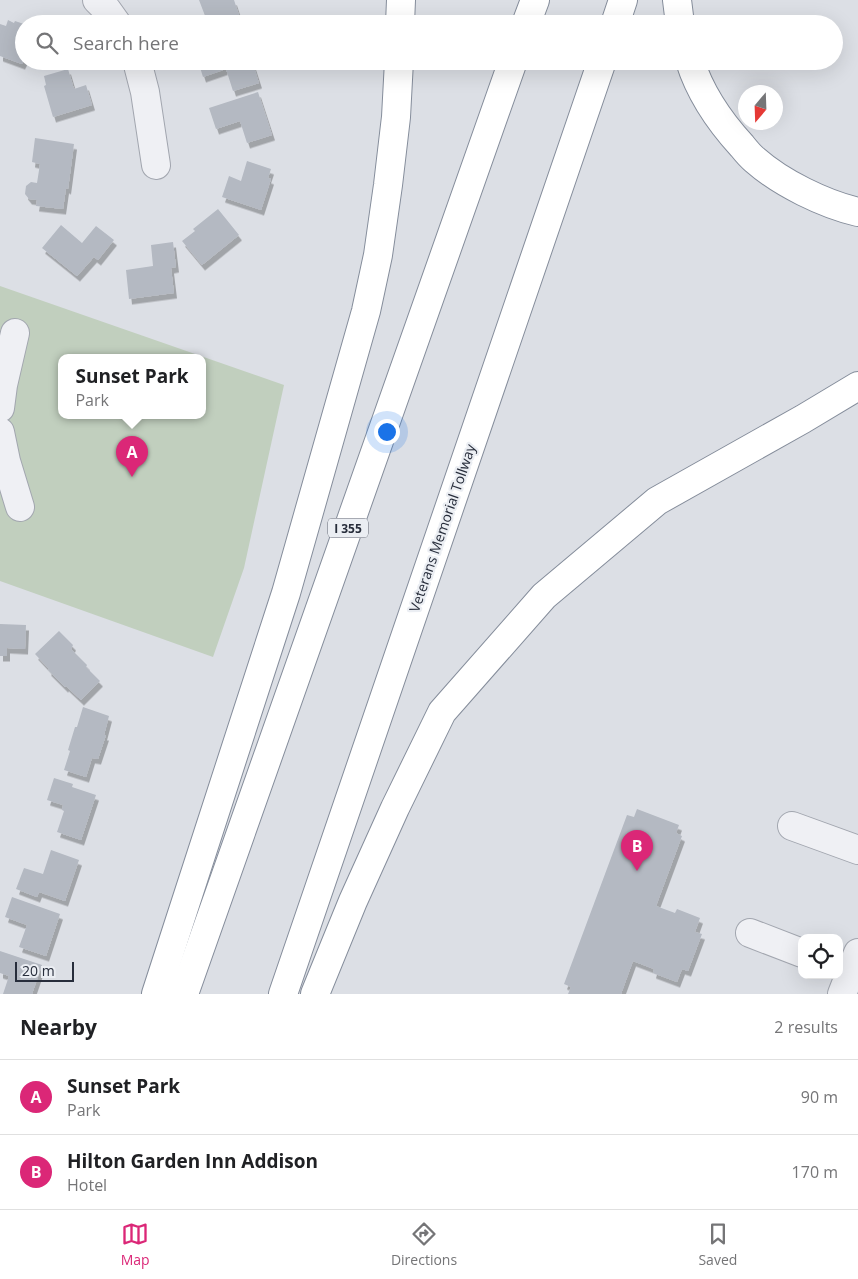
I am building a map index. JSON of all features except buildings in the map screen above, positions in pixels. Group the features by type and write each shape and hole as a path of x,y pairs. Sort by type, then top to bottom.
{"highway":[{"path":"400,15 401,0"},
{"path":"529,15 534,0"},
{"path":"618,15 623,0"},
{"path":"677,0 679,15"},
{"path":"156,994 286,593 366,311 378,255 388,185 396,116 399,70"},
{"name":"I 355","path":"184,994 509,70"},
{"name":"Veterans Memorial Tollway","path":"283,994 599,70"},
{"path":"693,70 709,103 727,129 754,160 775,176 797,188 845,209 858,212"},
{"path":"315,994 364,876 442,712 544,596 657,501 858,386"}],"street":[{"path":"97,0 111,15"},
{"path":"139,70 145,92 156,165"},
{"path":"0,408 2,385 15,333"},
{"path":"0,432 6,461 20,507"},
{"path":"792,826 858,850"},
{"path":"750,933 798,951"}],"green space":[{"path":"0,286 195,354 58,354 58,419 206,419 206,358 284,385 244,568 213,657 0,581"}],"place":[{"name":"Sunset Park","path":"132,477"},
{"name":"Hilton Garden Inn Addison","path":"637,871"}]}
